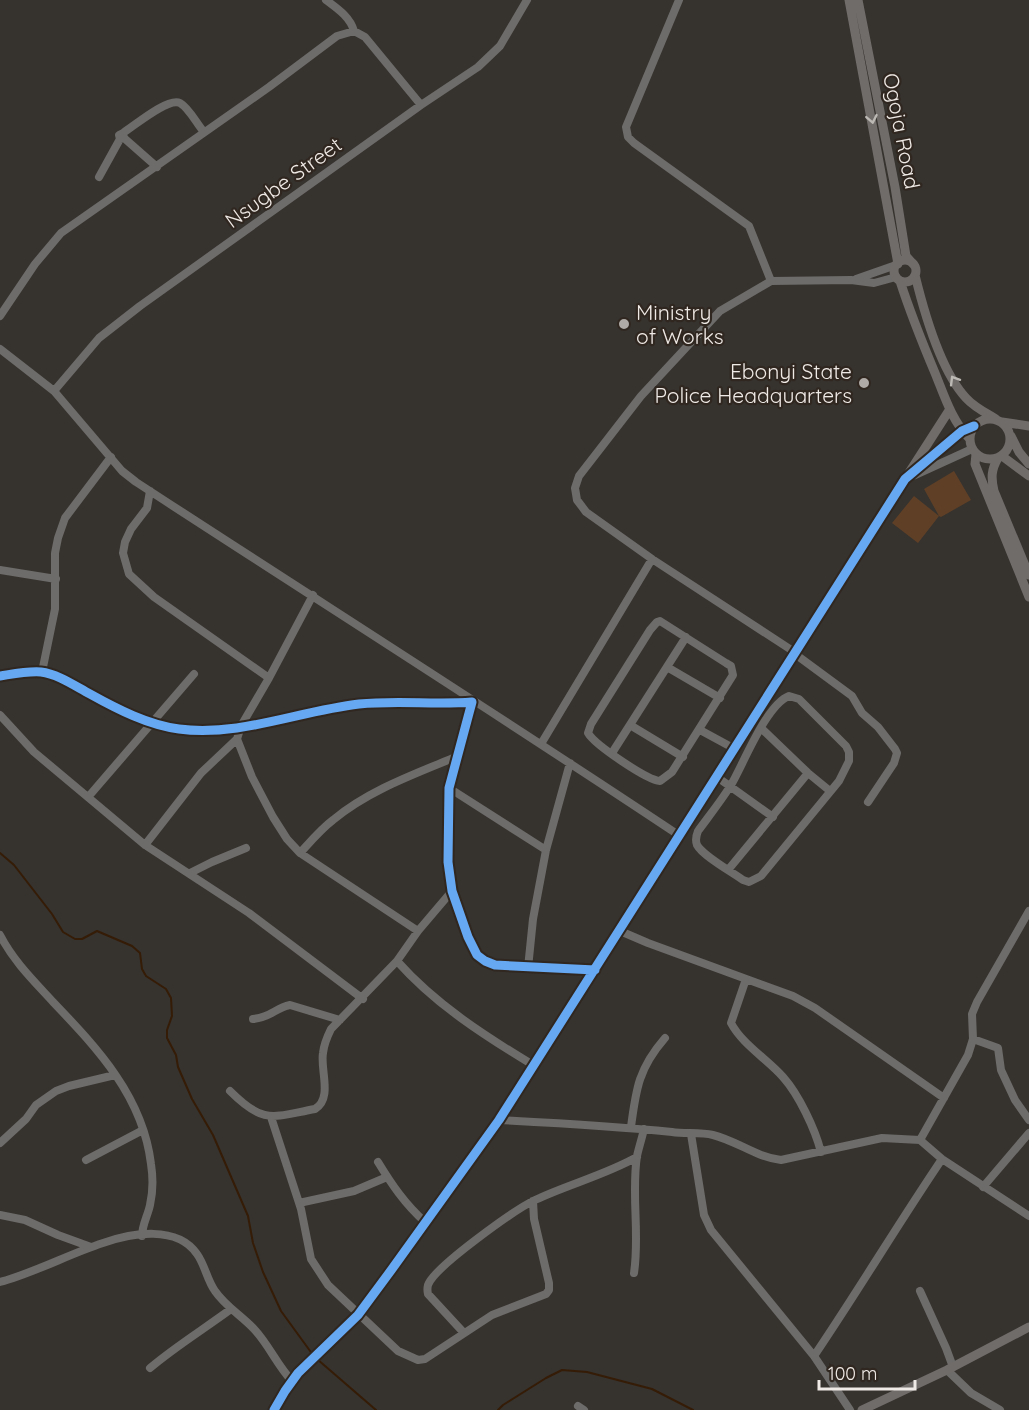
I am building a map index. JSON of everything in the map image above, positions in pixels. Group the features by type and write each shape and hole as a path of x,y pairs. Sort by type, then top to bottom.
{"main road":[{"name":"Ogoja Road","path":"849,0 897,264"},
{"name":"Ogoja Road","path":"858,0 895,187 906,256 915,270 924,312 953,379 966,398 998,420"},
{"path":"898,279 911,281 915,270 908,261 897,264 894,271 950,410 969,438 975,464 1029,597"},
{"path":"905,479 950,410"},
{"path":"969,438 974,426 982,420 998,420 1029,426"},
{"path":"998,420 1007,428 1019,452 1029,464"},
{"path":"1010,434 1009,447 992,469 992,480 994,491 1029,575"},
{"path":"974,452 986,459 1029,449"},
{"path":"1002,456 1029,476"},
{"path":"862,1410 950,1369 1029,1327"}],"street":[{"path":"326,0 352,24 354,32"},
{"name":"Nsugbe Street","path":"54,391 84,354 107,332 421,105 478,67 500,46 527,0"},
{"path":"679,0 626,127 628,136 634,144 748,226 771,281"},
{"path":"0,316 35,264 61,233 269,87 337,36 354,32 365,37 421,105"},
{"path":"99,177 122,137 164,105 178,102 183,105 204,132"},
{"path":"122,137 156,166"},
{"path":"851,280 897,264"},
{"path":"868,802 894,763 897,753 878,727 862,712 852,696 796,654 652,559 586,512 577,500 575,488 579,476 641,396 720,311 771,281 851,280 874,283 898,279"},
{"path":"0,349 54,391 122,471 680,836"},
{"path":"274,1410 292,1381 310,1360 358,1315 499,1120 905,479 962,430 974,426"},
{"path":"905,479 974,452"},
{"path":"42,672 55,609 55,554 58,538 65,518 111,457"},
{"path":"150,491 147,508 131,529 125,542 123,554 129,573 154,597 187,618 269,678"},
{"path":"541,744 652,559"},
{"path":"0,570 56,579"},
{"path":"145,846 201,773 237,738 241,726 313,595"},
{"path":"660,621 686,637 726,663 734,671 731,681 683,757 672,772 660,781 646,777 591,738 588,729 650,630 660,621"},
{"path":"612,753 686,637"},
{"path":"667,667 720,698"},
{"path":"0,676 42,672 70,683 122,711 177,729 196,730 241,726 358,704 472,702"},
{"path":"89,796 194,674"},
{"path":"786,697 799,699 846,746 849,761 830,791 761,876 749,882 702,851 696,843 696,837 730,786 761,728 776,706 786,697"},
{"path":"472,702 449,788 448,862 452,891 468,937 477,955 495,965 595,970"},
{"path":"0,714 34,752 89,796 145,846 249,913 363,999"},
{"path":"630,725 683,757"},
{"path":"761,728 830,791"},
{"path":"700,730 735,749"},
{"path":"237,738 252,777 273,817 287,839 300,853 418,932"},
{"path":"300,853 332,820 348,808 378,791 458,756"},
{"path":"528,968 533,919 546,849 570,763"},
{"path":"728,870 808,773"},
{"path":"717,777 773,817"},
{"path":"449,788 546,849"},
{"path":"190,873 246,848"},
{"path":"230,1091 252,1112 272,1118 315,1109 321,1105 325,1094 322,1054 326,1040 340,1020 398,961 418,932 452,891"},
{"path":"920,1140 968,1055 973,1038 972,1014 1029,911"},
{"path":"620,931 648,944 793,996 815,1008 944,1098"},
{"path":"0,935 15,962 91,1044 134,1102 140,1117 151,1164 151,1201 142,1236"},
{"path":"398,961 410,975 467,1022 534,1065"},
{"path":"746,979 731,1023 784,1079 818,1138 821,1152"},
{"path":"253,1019 266,1017 283,1006 290,1005 340,1020"},
{"path":"631,1127 634,1099 641,1072 651,1054 665,1038"},
{"path":"973,1038 998,1048 1001,1070 1015,1100 1029,1120"},
{"path":"0,1143 26,1119 36,1106 56,1091 115,1075"},
{"path":"272,1118 299,1203 311,1259 328,1285 358,1315 398,1351 418,1360 433,1356 492,1315 514,1305 542,1297 549,1290 534,1219 533,1201"},
{"path":"499,1120 631,1127 713,1135 769,1159 782,1160 882,1138 920,1140 942,1159 1029,1216"},
{"path":"634,1273 637,1253 637,1157 644,1129"},
{"path":"86,1160 143,1130"},
{"path":"983,1187 1029,1133"},
{"path":"691,1134 704,1215 711,1230 814,1356 850,1410"},
{"path":"464,1333 428,1294 429,1283 449,1262 483,1234 533,1201 610,1171 637,1157"},
{"path":"814,1356 942,1159"},
{"path":"378,1162 410,1209 425,1222"},
{"path":"299,1203 354,1191 387,1177"},
{"path":"0,1215 26,1220 91,1247"},
{"path":"0,1282 105,1242 168,1234 190,1245 201,1259 213,1289 253,1328 267,1345 280,1368 292,1381"},
{"path":"920,1292 946,1348 950,1369 971,1394 1000,1410"},
{"path":"150,1368 231,1309"}],"shaded area":[{"path":"954,471 971,500 939,516 924,489"},
{"path":"914,496 939,516 918,543 892,523"}],"waterway":[{"path":"0,853 14,865 63,932 75,939 82,939 97,931 132,946 140,953 142,969 146,976 166,989 171,998 172,1016 167,1038 176,1055 178,1067 192,1099 213,1135 248,1216 253,1243 263,1272 281,1311 313,1355"},
{"path":"317,1359 376,1410"},
{"path":"498,1410 562,1370 587,1372 652,1389 693,1410"}],"cycle path":[{"path":"274,1410 298,1373 358,1315 499,1120 905,479 962,431 974,426"},
{"path":"0,676 31,672 47,673 133,716 167,727 201,731 246,726 359,704 472,702 449,788 448,862 452,891 468,937 477,955 495,965 595,970"}],"place":[{"name":"Ministry of Works","path":"624,324"},
{"name":"Ebonyi State Police Headquarters","path":"864,383"}]}
